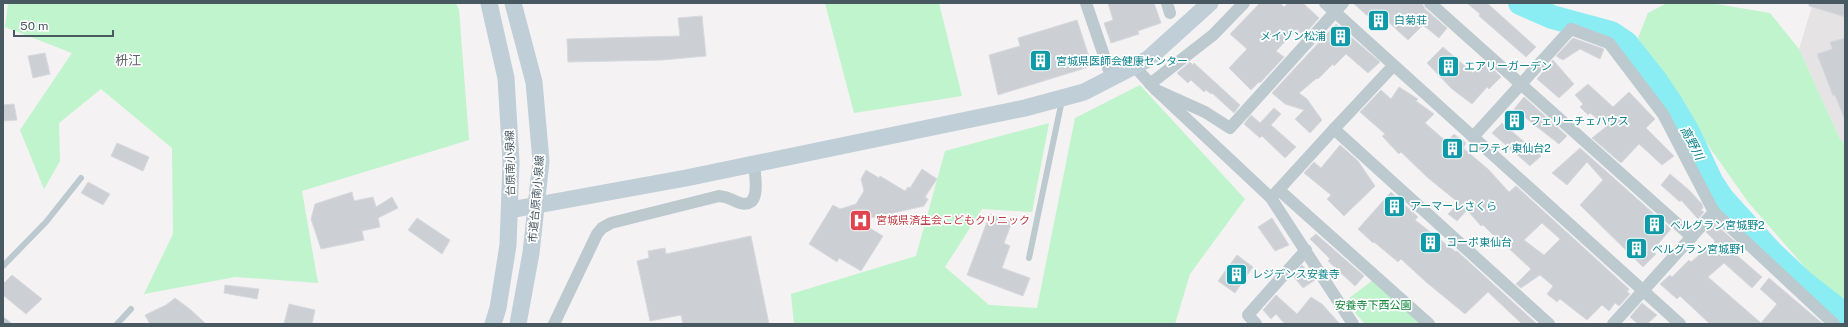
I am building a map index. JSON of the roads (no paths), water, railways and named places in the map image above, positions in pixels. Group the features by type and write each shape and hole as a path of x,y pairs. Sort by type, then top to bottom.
{"street":[{"name":"台原南小泉線","path":"489,3 506,78 511,162 508,245 498,308 493,324"},
{"name":"市道台原南小泉線","path":"513,3 534,82 541,161 531,253 518,324"},
{"path":"1086,3 1112,79"},
{"path":"510,210 537,207 754,164 1025,108 1084,92 1148,60 1210,3"},
{"path":"1153,87 1214,35 1244,3"},
{"path":"1325,3 1680,324"},
{"path":"1153,87 1205,112 1230,128 1343,3"},
{"path":"1430,3 1692,237"},
{"path":"1473,138 1571,29 1610,43 1663,114 1714,212 1834,324"},
{"path":"1275,194 1393,66"},
{"path":"1135,67 1153,87 1275,194 1429,324"},
{"path":"1334,129 1549,324"},
{"path":"554,324 596,234 602,228 611,223 719,196 729,197 745,204 750,202 754,198 756,187 754,164"},
{"path":"1275,194 1306,250 1351,323"},
{"path":"1613,324 1714,212"},
{"path":"1256,324 1248,315 1306,250"}],"lane":[{"path":"1029,258 1062,98"},
{"path":"3,266 46,222 82,178"},
{"path":"117,324 131,309"},
{"path":"122,318 128,324"},
{"path":"3,320 8,324"}],"waterway":[{"name":"高野川","path":"1520,3 1552,17 1611,33 1626,43 1656,81 1672,105 1688,132 1712,183 1722,198 1772,253 1804,283 1845,315"}],"place":[{"name":"白菊荘","path":"1378,20"},
{"name":"メイゾン松浦","path":"1341,36"},
{"name":"宮城県医師会健康センター","path":"1040,61"},
{"name":"エアリーガーデン","path":"1448,66"},
{"name":"フェリーチェハウス","path":"1515,121"},
{"name":"ロフティ東仙台2","path":"1452,148"},
{"name":"アーマーレさくら","path":"1394,206"},
{"name":"宮城県済生会こどもクリニック","path":"860,220"},
{"name":"ベルグラン宮城野2","path":"1655,225"},
{"name":"コーポ東仙台","path":"1430,242"},
{"name":"ベルグラン宮城野1","path":"1637,249"},
{"name":"レジデンス安養寺","path":"1236,274"}],"district":[{"name":"枡江","path":"128,60"}],"park label":[{"name":"安養寺下西公園","path":"1373,305"}]}
